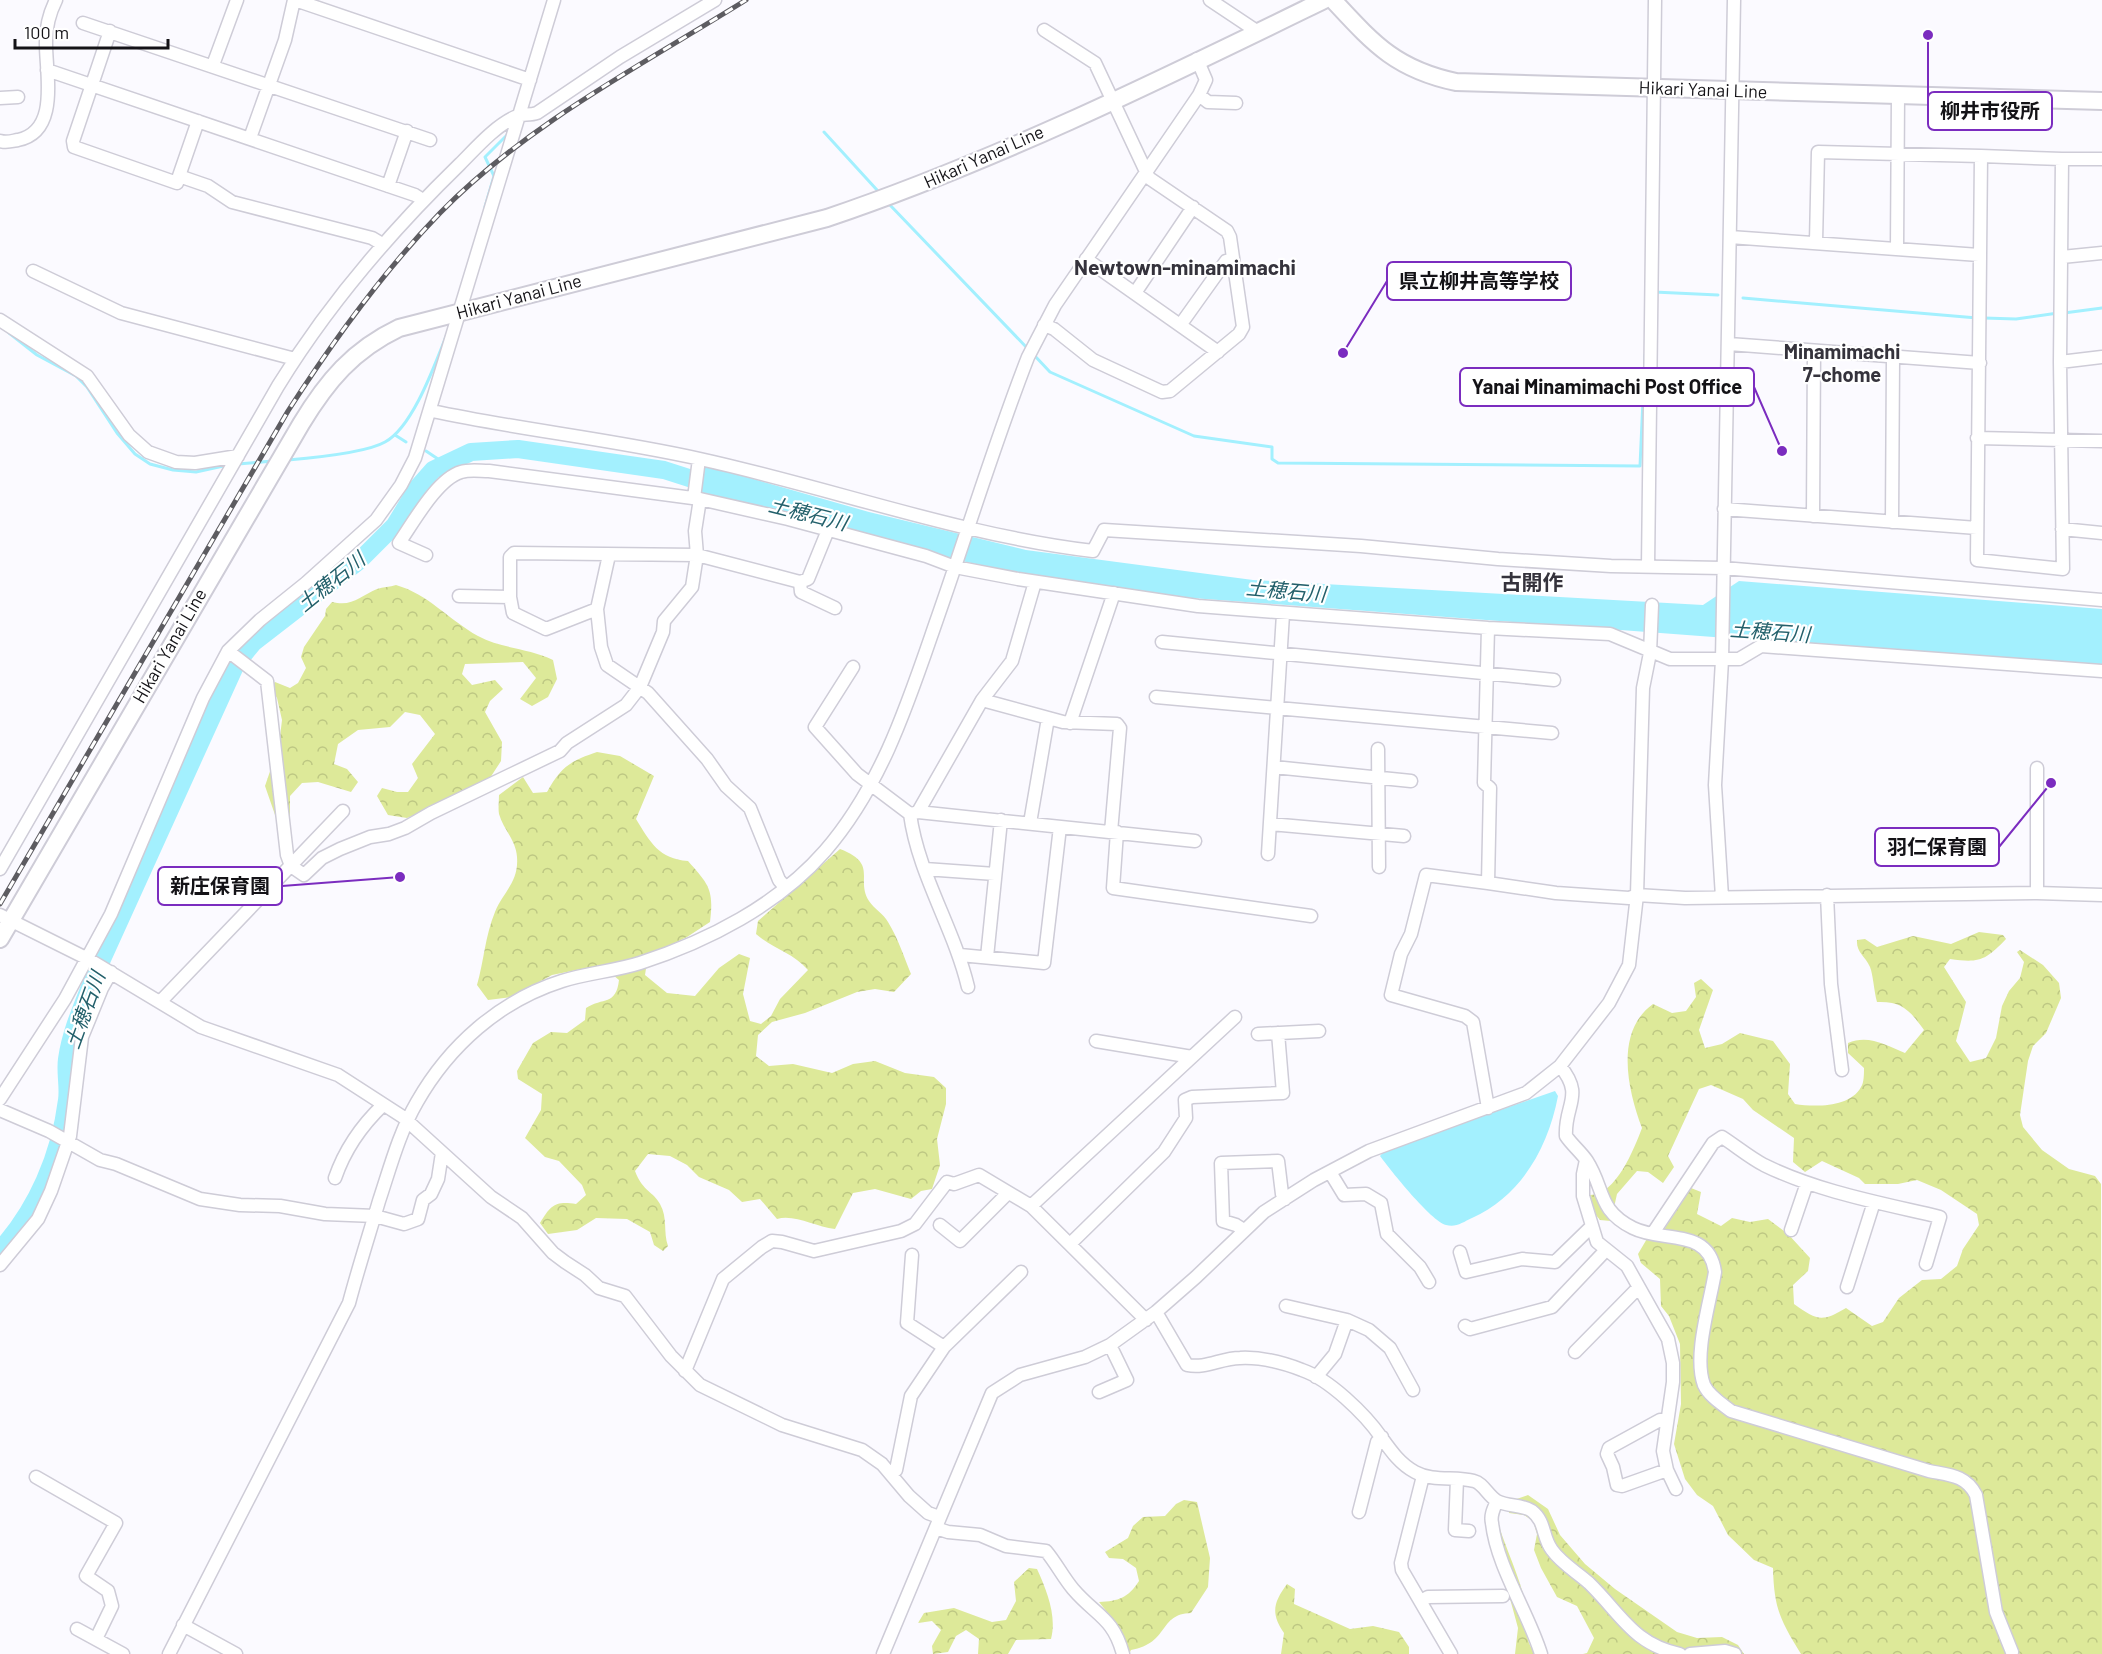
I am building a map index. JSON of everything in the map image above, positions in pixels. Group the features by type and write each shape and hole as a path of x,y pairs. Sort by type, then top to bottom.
{"main road":[{"name":"Hikari Yanai Line","path":"0,939 5,918 279,460 324,387 361,349 399,328 827,218 919,185 1114,100 1324,0"},
{"name":"Hikari Yanai Line","path":"1333,0 1380,48 1400,63 1435,78 1456,82 2102,101"}],"street":[{"path":"0,141 27,138 43,122 48,106 46,39 56,0"},
{"path":"213,65 237,0"},
{"path":"250,138 271,84 295,0 530,80"},
{"path":"0,1099 90,960 203,698 228,651 239,638 306,583 376,520 415,458 432,411 453,315 521,114 554,0"},
{"path":"0,869 294,359 322,318 382,244 423,200 504,123 521,114 537,113 620,57 715,0"},
{"path":"1210,0 1258,32"},
{"path":"1648,567 1655,0"},
{"path":"1722,897 1715,785 1722,660 1734,0"},
{"path":"83,23 271,84 430,140"},
{"path":"1044,30 1095,63 1149,178 1227,231 1242,327 1239,334 1218,352 1170,391 1162,392 1116,373 1093,360 1054,329 1044,325"},
{"path":"110,32 73,141 74,147 177,183 198,121"},
{"path":"169,1654 282,1429 339,1325 349,1303 397,1143 422,1094 443,1064 485,1021 535,991 564,980 641,962 716,932 746,916 785,887 824,852 870,786 884,760 909,701 1030,353 1044,325 1086,259 1199,95 1206,80 1197,59"},
{"path":"47,70 250,138 423,200"},
{"path":"1199,95 1208,102 1236,103"},
{"path":"1898,95 1898,249"},
{"path":"0,98 18,98"},
{"path":"388,186 407,131"},
{"path":"1816,242 1818,152 2102,159"},
{"path":"1981,156 1977,560 2063,569 2060,362 2062,159"},
{"path":"179,176 208,186 232,202 372,238 382,244"},
{"path":"1135,292 1193,207"},
{"path":"1730,237 1979,255"},
{"path":"2062,257 2102,253"},
{"path":"1086,259 1218,352"},
{"path":"1181,324 1226,261 1233,259"},
{"path":"33,271 121,313 286,355 294,359"},
{"path":"0,320 87,376 129,435 148,452 176,462 234,462"},
{"path":"1729,344 1980,363"},
{"path":"1813,516 1814,351"},
{"path":"2060,362 2102,357"},
{"path":"1892,522 1893,358"},
{"path":"432,411 504,427 699,461 968,530 1044,545 1094,551 1104,530 1362,546 1498,559 1648,567 1723,568 2102,600"},
{"path":"1977,438 2102,441"},
{"path":"228,651 263,676 270,688 283,826 291,866 304,875 322,858 340,849 370,837 389,834 405,828 431,813 560,752 567,743 626,705 640,687 663,632 664,621 692,588 697,555 695,531 699,461"},
{"path":"426,555 399,543 442,484 464,471 539,477 696,497 956,565 1035,582 1283,614 1610,634 1670,659 1739,659 1761,646 2102,671"},
{"path":"1724,509 1977,528"},
{"path":"2062,529 2102,533"},
{"path":"597,609 546,629 513,613 510,597 510,556 514,553 697,555 800,582 808,579 828,530"},
{"path":"609,555 597,609 601,647 607,665 640,687 707,759 726,786 750,808 778,880 785,887"},
{"path":"800,582 801,592 835,608"},
{"path":"968,987 960,955 916,845 914,813 982,700 1012,661 1035,582"},
{"path":"1070,723 1114,593"},
{"path":"459,596 510,597"},
{"path":"884,1654 992,1393 1020,1375 1085,1357 1110,1345 1146,1320 1196,1278 1264,1212 1330,1172 1369,1151 1526,1093 1560,1066 1622,982 1631,955 1637,895 1643,688 1650,652 1652,605"},
{"path":"1268,854 1283,614"},
{"path":"1488,628 1484,728 1484,783 1490,788 1488,883"},
{"path":"1162,642 1554,680"},
{"path":"853,668 815,727 870,786 914,813 1195,841"},
{"path":"1156,697 1552,733"},
{"path":"982,700 1070,723 1117,724 1120,728 1113,888 1311,916"},
{"path":"1030,823 1048,718"},
{"path":"1378,749 1379,867"},
{"path":"1274,767 1411,781"},
{"path":"2037,768 2037,893"},
{"path":"160,1002 343,811"},
{"path":"987,957 1000,820"},
{"path":"1270,824 1404,836"},
{"path":"960,955 1044,963 1060,827"},
{"path":"925,868 995,874"},
{"path":"1488,1108 1473,1022 1465,1016 1391,995 1401,954 1411,934 1426,875 1556,893 1629,898 1637,895 1722,897 2037,893 2102,895"},
{"path":"1827,896 1832,984 1842,1070"},
{"path":"5,918 108,970 201,1028 332,1072 383,1105 407,1121 491,1197 522,1218 559,1258 585,1275 599,1288 625,1296 685,1371 710,1391 782,1425 862,1450 876,1458 909,1496 948,1532 980,1535 1006,1546 1046,1551 1071,1587 1117,1633 1123,1654"},
{"path":"0,1265 44,1209 67,1140 82,1037 108,970"},
{"path":"1031,1206 1235,1017"},
{"path":"1258,1034 1319,1031"},
{"path":"1070,1244 1164,1152 1186,1118 1185,1100 1192,1097 1283,1093 1278,1033"},
{"path":"1096,1041 1192,1056"},
{"path":"1560,1066 1569,1076 1574,1090 1566,1136 1586,1160 1600,1194 1612,1215 1635,1229 1694,1243 1710,1252 1715,1272 1699,1365 1705,1387 1718,1402 1731,1411 1929,1471 1956,1476 1971,1485 1976,1495 1996,1612 2012,1652"},
{"path":"335,1178 340,1161 364,1123 383,1105"},
{"path":"0,1110 67,1140 100,1160 116,1164 200,1199 240,1205 280,1206 325,1214 375,1216 404,1224 418,1219 423,1200 431,1194 438,1179 442,1153"},
{"path":"1653,1233 1713,1143 1722,1137 1766,1166 1807,1183 1874,1202 1940,1217 1926,1264"},
{"path":"1586,1160 1583,1174 1583,1196 1597,1242 1605,1251 1627,1266 1638,1288 1666,1331 1673,1363 1663,1451 1667,1470 1676,1489"},
{"path":"1244,1230 1223,1221 1221,1163 1278,1161 1282,1194 1285,1199"},
{"path":"1330,1172 1344,1195 1366,1194 1381,1203 1387,1234 1420,1267 1429,1282"},
{"path":"685,1371 723,1279 772,1241 814,1251 902,1231 915,1224 947,1182 954,1184 979,1175 1031,1206 1146,1320"},
{"path":"1791,1230 1807,1183"},
{"path":"939,1225 960,1241 1008,1193"},
{"path":"1847,1287 1874,1202"},
{"path":"1460,1252 1466,1272 1522,1259 1555,1262 1591,1227"},
{"path":"1466,1326 1470,1329 1552,1307 1605,1251"},
{"path":"912,1255 907,1323 945,1347"},
{"path":"891,1474 896,1470 910,1396 945,1347 1021,1272"},
{"path":"1575,1352 1638,1288"},
{"path":"1287,1306 1347,1320 1370,1330 1390,1348 1413,1390"},
{"path":"1156,1312 1187,1365 1196,1367 1239,1358 1254,1358 1305,1370 1355,1407 1382,1437 1391,1453 1423,1476 1476,1481 1497,1501 1531,1510 1541,1519 1544,1538 1559,1559 1599,1593 1633,1633 1660,1650 1680,1654"},
{"path":"1316,1377 1335,1354 1347,1320"},
{"path":"1099,1392 1127,1380 1110,1345"},
{"path":"1667,1420 1660,1420 1609,1448 1606,1454 1613,1467 1617,1485 1622,1486 1667,1470"},
{"path":"1359,1512 1377,1442 1382,1437"},
{"path":"1423,1476 1401,1563 1402,1570 1451,1654"},
{"path":"36,1477 116,1523 86,1576 108,1591 112,1606 100,1646"},
{"path":"1457,1479 1455,1530 1469,1531"},
{"path":"1497,1501 1491,1523 1518,1605 1535,1634 1541,1654"},
{"path":"1421,1601 1428,1597 1503,1596"},
{"path":"183,1625 236,1654"},
{"path":"77,1629 100,1646 123,1654"},
{"path":"1690,1654 1725,1651 1736,1654"}],"green space":[{"path":"396,585 428,601 478,636 496,644 535,653 553,660 557,679 548,697 532,706 520,699 536,678 523,662 465,664 462,674 472,685 495,680 503,689 490,701 485,712 502,742 501,761 490,778 452,800 407,818 388,815 377,796 382,788 408,792 418,778 412,764 435,734 420,715 405,712 390,727 358,730 338,744 334,764 347,769 358,782 351,792 318,782 302,783 290,796 290,826 282,835 265,786 279,745 282,720 277,698 270,687 275,682 290,688 298,683 306,668 301,657 304,647 332,602 351,602 377,589"},
{"path":"597,752 620,756 654,776 636,819 656,848 670,857 688,861 708,888 711,902 710,922 687,937 648,956 645,975 667,993 695,996 719,968 739,954 750,958 743,994 750,1021 761,1024 771,1016 780,999 808,970 796,959 756,934 758,921 840,849 859,860 863,866 865,893 871,904 884,916 892,928 911,974 894,992 875,989 857,992 805,1013 772,1022 758,1035 756,1056 769,1066 793,1064 832,1073 853,1064 875,1061 905,1073 934,1077 946,1088 946,1104 937,1139 940,1165 932,1189 921,1191 911,1199 875,1189 853,1193 835,1229 798,1219 777,1219 760,1199 742,1202 729,1190 699,1177 687,1165 670,1156 648,1154 635,1171 641,1183 662,1209 668,1246 663,1251 654,1245 650,1232 627,1219 596,1218 577,1230 548,1234 540,1223 547,1212 558,1204 576,1204 586,1195 582,1185 559,1161 545,1157 525,1138 541,1110 542,1094 518,1079 517,1071 533,1043 551,1032 567,1033 585,1020 586,1008 612,997 619,980 601,965 552,975 512,997 488,1000 477,985 492,921 498,905 513,880 517,866 514,845 499,814 499,795 523,777 533,793 547,792 557,776 567,766"},
{"path":"1979,932 2003,935 2006,939 1981,959 1968,961 1950,959 1944,967 1966,1002 1956,1041 1970,1062 1986,1058 1996,1038 2002,1006 2009,991 2020,978 2024,962 2017,952 2020,950 2043,965 2059,983 2061,998 2046,1033 2033,1046 2028,1061 2020,1115 2023,1127 2042,1150 2069,1169 2095,1176 2101,1184 2102,1654 1801,1654 1788,1632 1777,1604 1773,1568 1754,1560 1728,1535 1713,1506 1697,1495 1685,1479 1674,1444 1681,1404 1680,1344 1669,1316 1661,1306 1660,1279 1641,1263 1638,1254 1648,1237 1663,1231 1691,1188 1701,1192 1697,1214 1721,1226 1732,1218 1750,1222 1768,1219 1788,1234 1810,1258 1808,1271 1793,1285 1794,1304 1819,1318 1831,1316 1846,1308 1872,1326 1883,1322 1899,1298 1922,1280 1941,1279 1957,1266 1963,1249 1979,1225 1977,1214 1941,1190 1917,1180 1898,1184 1865,1184 1859,1178 1822,1161 1805,1172 1793,1162 1794,1138 1753,1110 1743,1099 1711,1085 1699,1089 1668,1156 1674,1167 1663,1183 1648,1172 1637,1171 1617,1194 1611,1221 1600,1220 1591,1209 1590,1195 1599,1193 1616,1179 1629,1158 1642,1128 1629,1080 1629,1046 1633,1030 1641,1016 1653,1004 1672,1013 1686,1011 1696,997 1694,983 1701,979 1713,990 1699,1030 1705,1048 1722,1044 1740,1033 1773,1041 1790,1064 1788,1094 1795,1104 1812,1106 1831,1104 1849,1099 1856,1094 1863,1083 1864,1068 1848,1053 1848,1043 1870,1040 1905,1053 1924,1030 1900,1005 1877,1002 1871,970 1859,951 1857,940 1865,939 1877,947 1913,936 1951,944"},
{"path":"1528,1495 1548,1509 1560,1535 1585,1564 1615,1589 1677,1632 1697,1638 1722,1637 1738,1645 1744,1654 1583,1654 1587,1653 1594,1638 1577,1606 1557,1597 1541,1568 1534,1550 1537,1534 1533,1521 1524,1515 1509,1513 1511,1501"},
{"path":"1184,1500 1197,1502 1210,1558 1208,1587 1191,1613 1173,1618 1152,1641 1131,1650 1129,1654 1115,1622 1099,1602 1112,1601 1127,1595 1139,1581 1136,1568 1123,1559 1109,1558 1105,1552 1128,1538 1133,1526 1143,1517 1165,1516 1176,1504"},
{"path":"1489,1523 1499,1526 1525,1601 1529,1643 1537,1654 1515,1654 1518,1628 1503,1573 1494,1558"},
{"path":"1029,1568 1037,1569 1047,1595 1053,1621 1051,1639 1016,1640 1008,1654 978,1654 979,1639 966,1630 956,1636 948,1652 933,1654 932,1646 941,1630 932,1621 918,1623 924,1613 954,1608 992,1622 1006,1620 1016,1601 1014,1582"},
{"path":"1287,1584 1295,1589 1294,1604 1350,1629 1373,1626 1399,1632 1409,1647 1409,1654 1281,1654 1284,1633 1277,1619 1275,1608"}],"water":[{"path":"704,465 869,512 1026,550 1253,580 1703,605 1739,581 2102,609 2102,666 1192,598 1037,577 943,557 756,505 701,494"},
{"path":"1555,1091 1558,1096 1547,1134 1530,1168 1505,1197 1489,1209 1459,1224 1453,1226 1439,1222 1412,1195 1380,1156 1385,1150"}],"waterway":[{"path":"824,132 877,190"},
{"path":"485,207 494,176 485,157 507,135"},
{"path":"889,204 1029,350"},
{"path":"1654,292 1718,295"},
{"path":"1743,298 1977,318"},
{"path":"2064,313 2102,308"},
{"path":"1984,318 2016,319 2058,313"},
{"path":"9,333 37,355 76,376 87,387 117,433 135,454 150,464 173,470 196,472 228,465"},
{"path":"288,460 365,449 385,442 405,423 414,409 447,334"},
{"path":"1034,355 1050,372 1194,436 1272,447 1272,459 1278,463 1640,466 1645,355"},
{"path":"395,435 406,442"},
{"name":"土穂石川","path":"0,1250 36,1199 59,1141 67,1100 67,1064 71,1038 93,979 236,664 253,643 359,561 395,525 418,487 433,470 471,452 518,449 664,470 714,486"},
{"path":"426,451 444,463"},
{"path":"238,464 273,461"}],"railway":[{"path":"0,904 288,411 341,333 398,259 440,213 510,151 626,72 746,0"}],"place":[{"name":"柳井市役所","path":"1928,35"},
{"name":"県立柳井高等学校","path":"1343,353"},
{"name":"Yanai Minamimachi Post Office","path":"1782,451"},
{"name":"羽仁保育園","path":"2051,783"},
{"name":"新庄保育園","path":"400,877"}],"district":[{"name":"Newtown-minamimachi","path":"1185,268"},
{"name":"Minamimachi 7-chome","path":"1842,364"},
{"name":"古開作","path":"1532,583"}]}
